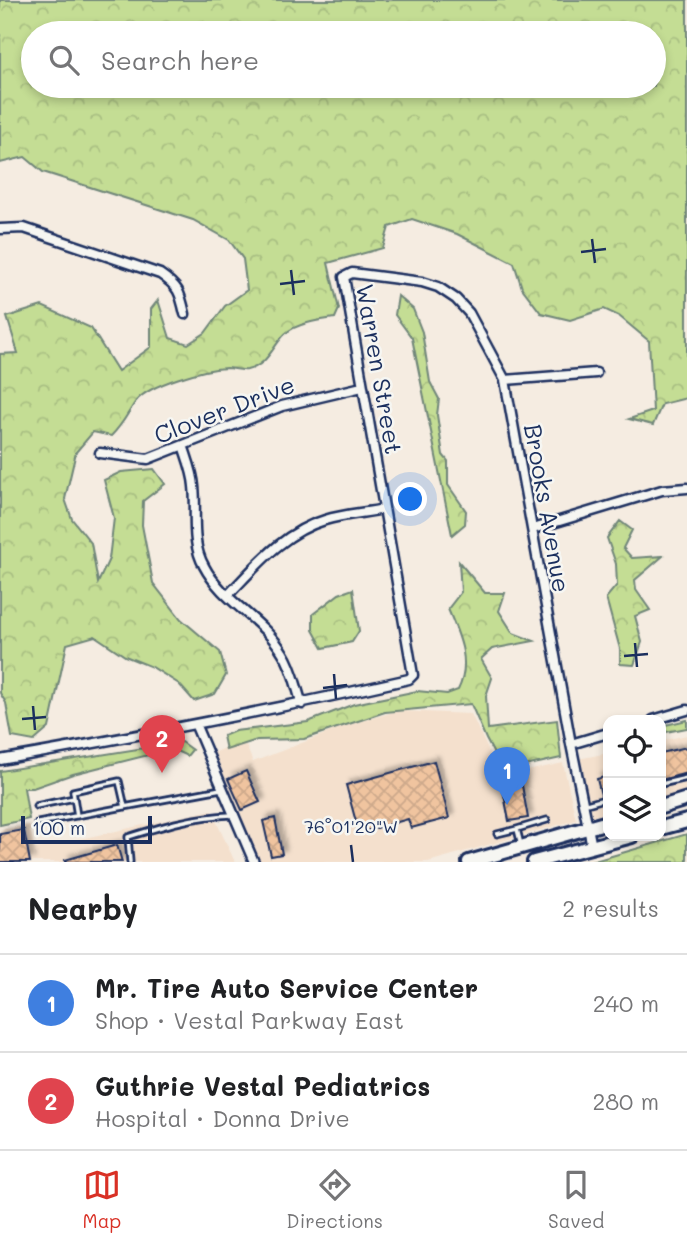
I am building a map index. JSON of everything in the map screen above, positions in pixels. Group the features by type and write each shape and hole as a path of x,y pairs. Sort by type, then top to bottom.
{"main road":[{"path":"666,805 687,799"},
{"path":"666,827 687,821"},
{"path":"469,862 603,824"},
{"path":"534,862 614,841"}],"street":[{"path":"0,229 24,228 160,274 175,284 180,292 185,314"},
{"name":"Brooks Avenue","path":"349,273 422,282 438,287 456,299 469,313 505,380 570,744 592,847"},
{"name":"Warren Street","path":"302,704 413,675 344,286 344,276 349,273"},
{"path":"505,380 596,373"},
{"name":"Clover Drive","path":"100,453 148,459 282,406 362,387"},
{"path":"0,760 196,726 302,704 283,653 204,567 197,550 194,486 183,444"},
{"path":"533,529 662,490 687,488"},
{"path":"228,595 281,542 303,528 326,519 384,509"},
{"path":"666,716 687,710"},
{"path":"196,726 254,862"},
{"path":"570,744 603,734"}],"lane":[{"path":"666,784 687,778"},
{"path":"78,816 73,791 119,781 125,807"},
{"path":"38,824 223,789"},
{"path":"36,806 74,798"},
{"path":"583,805 603,799"},
{"path":"130,862 128,837 177,821 234,815"},
{"path":"498,834 547,820"},
{"path":"517,829 521,847"}],"shaded area":[{"path":"397,711 471,714 501,777 563,763 576,820 428,862 260,862 212,754 243,739 253,762 345,726"},
{"path":"687,735 687,792 666,798 666,778 666,740"},
{"path":"603,754 603,814 592,817 578,759"},
{"path":"211,810 235,862 0,862 0,830 29,825 35,849"}],"green space":[{"path":"0,0 687,0 687,398 662,404 653,425 629,419 653,411 649,341 619,316 604,309 570,320 541,313 522,288 514,263 457,234 412,219 389,227 383,248 328,263 339,309 335,318 290,330 265,360 254,368 205,371 178,378 153,389 136,401 111,436 93,432 76,452 65,499 72,519 91,543 98,583 109,559 114,518 104,480 121,472 154,469 165,484 143,501 142,525 153,583 181,619 220,652 226,675 215,694 194,701 179,684 152,667 125,656 95,636 67,644 49,728 34,741 12,737 6,703 0,693 0,354 18,353 7,317 42,306 91,328 118,371 151,347 151,309 158,300 170,338 188,344 205,333 225,306 247,290 243,259 229,240 193,220 43,172 25,157 0,163"},
{"path":"398,296 413,309 422,332 430,382 439,399 437,415 443,455 448,461 448,485 466,511 465,524 452,535 412,338 395,315"},
{"path":"620,521 632,530 623,548 632,558 663,556 635,580 636,590 650,610 635,616 642,642 634,665 620,664 620,649 606,598 617,585 616,564 607,538"},
{"path":"459,562 485,593 505,593 499,611 513,633 534,641 492,649 481,659 492,678 486,696 488,729 557,720 561,758 503,771 471,704 385,712 304,739 257,740 226,750 223,736 235,731 308,722 354,704 417,691 447,694 458,690 464,659 460,639 448,609 461,592"},
{"path":"353,589 359,631 352,642 323,648 313,630 313,614 339,594"},
{"path":"687,720 687,728 666,732 666,725"},
{"path":"181,742 192,750 187,756 172,749 73,774 33,788 24,788 29,819 0,825 0,771"},
{"path":"687,834 687,862 591,862 666,841"}],"building":[{"path":"687,747 687,773 666,779 666,752"},
{"path":"434,761 449,818 411,828 408,819 359,833 346,785"},
{"path":"246,771 260,802 242,810 228,779"},
{"path":"603,777 603,795 601,795 597,779"},
{"path":"521,780 528,818 509,821 502,784"},
{"path":"275,818 282,854 271,856 263,821"},
{"path":"24,830 30,862 0,862 0,834"},
{"path":"117,845 122,862 65,862 65,860"}],"place":[{"name":"Guthrie Vestal Pediatrics","path":"162,773"},
{"name":"Mr. Tire Auto Service Center","path":"507,805"}]}
